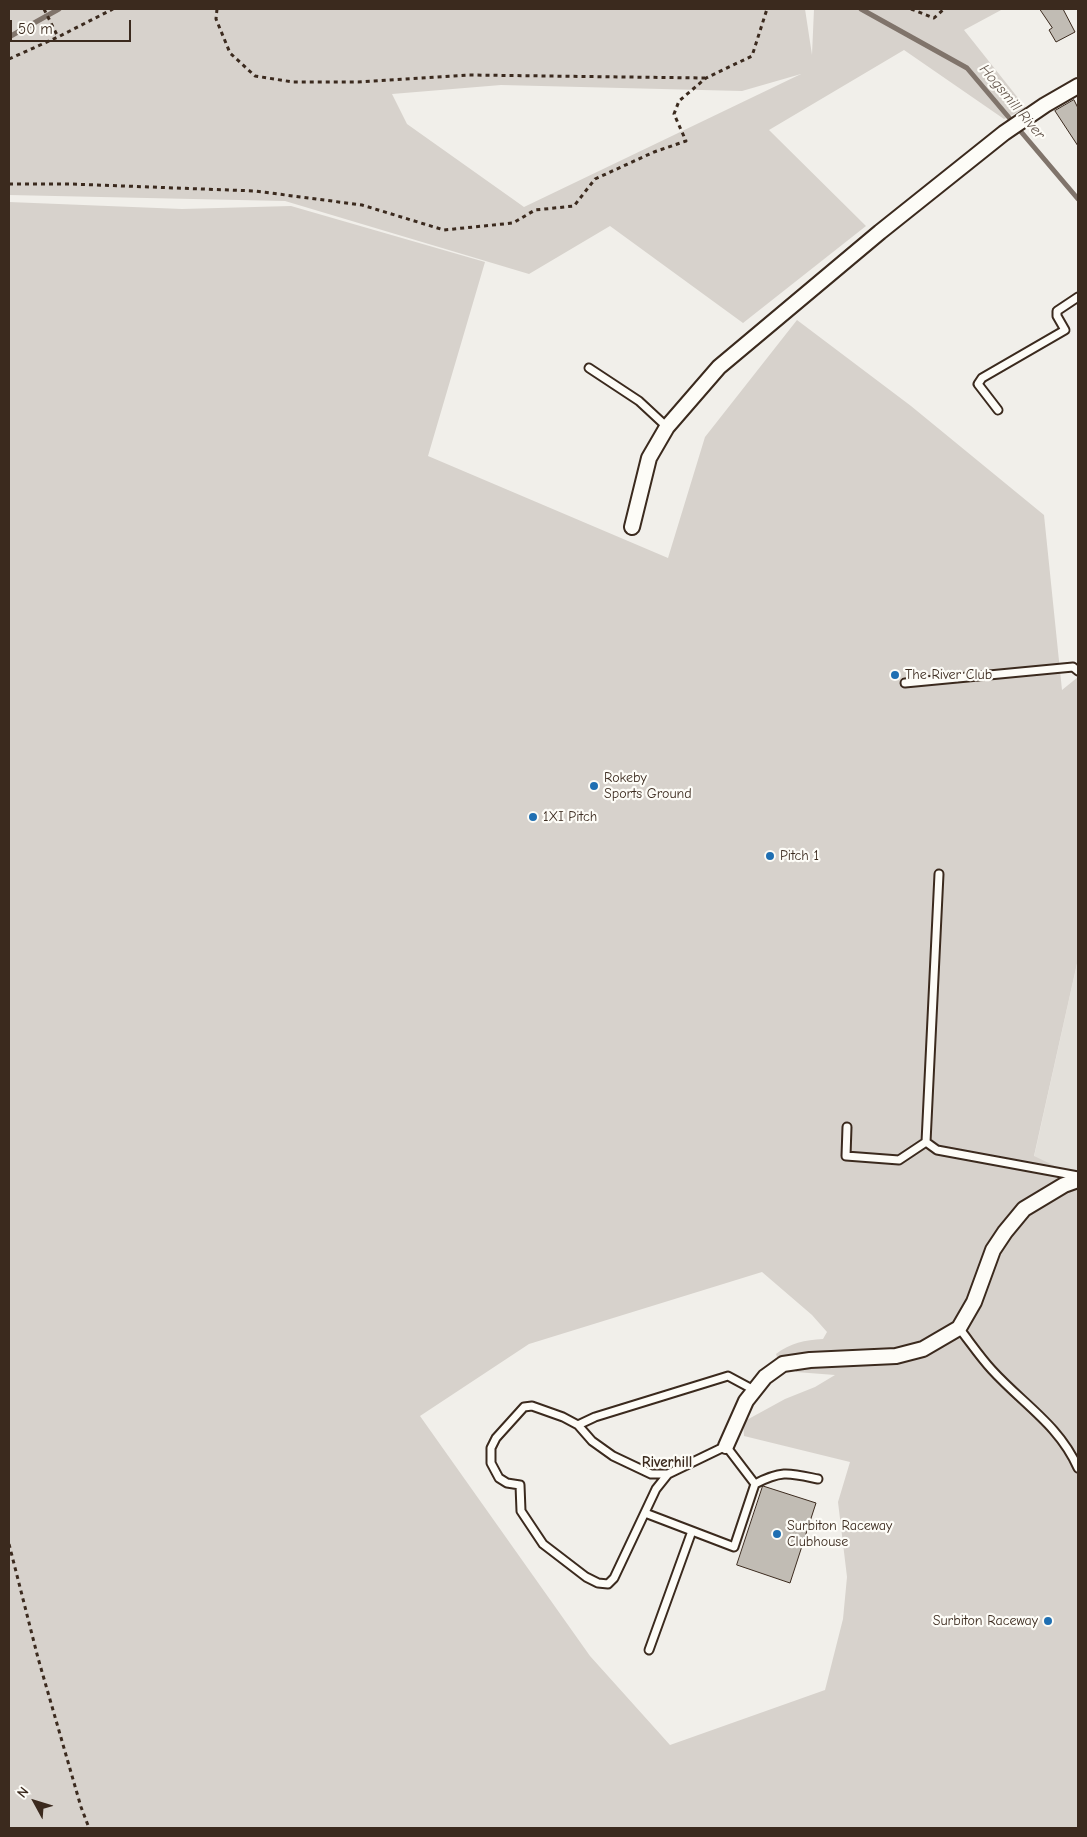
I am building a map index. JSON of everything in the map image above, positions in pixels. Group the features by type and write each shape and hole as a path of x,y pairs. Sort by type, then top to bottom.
{"street":[{"path":"632,527 650,458 668,427 719,367 880,232 1004,133 1045,105 1078,86"},
{"path":"726,1446 746,1401 766,1376 783,1364 810,1360 896,1356 923,1349 959,1328 974,1302 992,1250 1005,1232 1024,1209 1064,1185 1078,1180"}],"lane":[{"path":"998,410 978,384 982,378 1066,330 1056,311 1078,297"},
{"path":"589,368 639,401 668,427"},
{"path":"905,683 1073,667 1078,671"},
{"path":"926,1142 940,874"},
{"path":"847,1127 846,1156 899,1160 926,1142"},
{"path":"926,1142 937,1150 1078,1176"},
{"path":"959,1328 992,1370 1049,1423 1078,1468"},
{"path":"578,1425 595,1417 728,1376 754,1390"},
{"path":"668,1474 651,1474 614,1456 592,1440 578,1425 532,1406 524,1407 496,1438 490,1448 491,1463 499,1478 507,1483 520,1485 521,1511 543,1544 586,1577 598,1583 608,1584 614,1578 656,1489 668,1474 726,1446 755,1484"},
{"path":"644,1514 734,1547 755,1484 772,1475 787,1473 818,1480"},
{"path":"649,1650 692,1531"}],"path":[{"path":"44,9 58,37"},
{"path":"9,59 113,9"},
{"path":"217,9 216,18 230,53 255,76 293,82 358,82 469,75 706,78"},
{"path":"9,184 71,184 254,191 362,205 444,230 513,222 535,210 574,206 595,180 654,152 686,141 674,114 679,101 706,78 752,56 767,9"},
{"path":"911,9 934,18 944,9"},
{"path":"9,1544 38,1658 80,1807 89,1828"}],"shaded area":[{"path":"9,9 805,9 812,55 814,9 1003,9 964,30 1026,108 1004,119 904,50 769,130 866,226 743,323 610,226 529,274 285,201 9,195","holes":["801,74 524,207 407,124 392,94 501,85 742,91"]},
{"path":"9,202 182,209 291,206 485,262 428,456 668,558 705,437 797,320 911,406 1044,515 1062,690 1078,677 1078,959 1034,1156 1078,1177 1078,1828 9,1828","holes":["762,1272 812,1315 827,1332 823,1339 804,1341 787,1347 776,1354 778,1360 789,1359 796,1372 835,1375 815,1387 785,1399 743,1422 744,1436 850,1462 838,1502 847,1577 843,1619 825,1690 670,1745 590,1656 420,1416 529,1344"]},
{"path":"1078,959 1078,1170 1067,1172 1034,1157"}],"building":[{"path":"1040,9 1063,9 1075,32 1056,42 1049,30 1052,28"},
{"path":"1074,100 1078,108 1078,146 1055,111"},
{"name":"Surbiton Raceway Clubhouse","path":"763,1486 816,1503 790,1583 737,1565"}],"waterway":[{"name":"Hogsmill River","path":"9,37 59,9"},
{"name":"Hogsmill River","path":"861,9 967,68 1078,199"}],"place":[{"name":"The River Club","path":"895,675"},
{"name":"Rokeby Sports Ground","path":"594,786"},
{"name":"1XI Pitch","path":"533,817"},
{"name":"Pitch 1","path":"770,856"},
{"name":"Surbiton Raceway Clubhouse","path":"777,1534"},
{"name":"Surbiton Raceway","path":"1048,1621"}],"district":[{"name":"Riverhill","path":"667,1463"}]}
